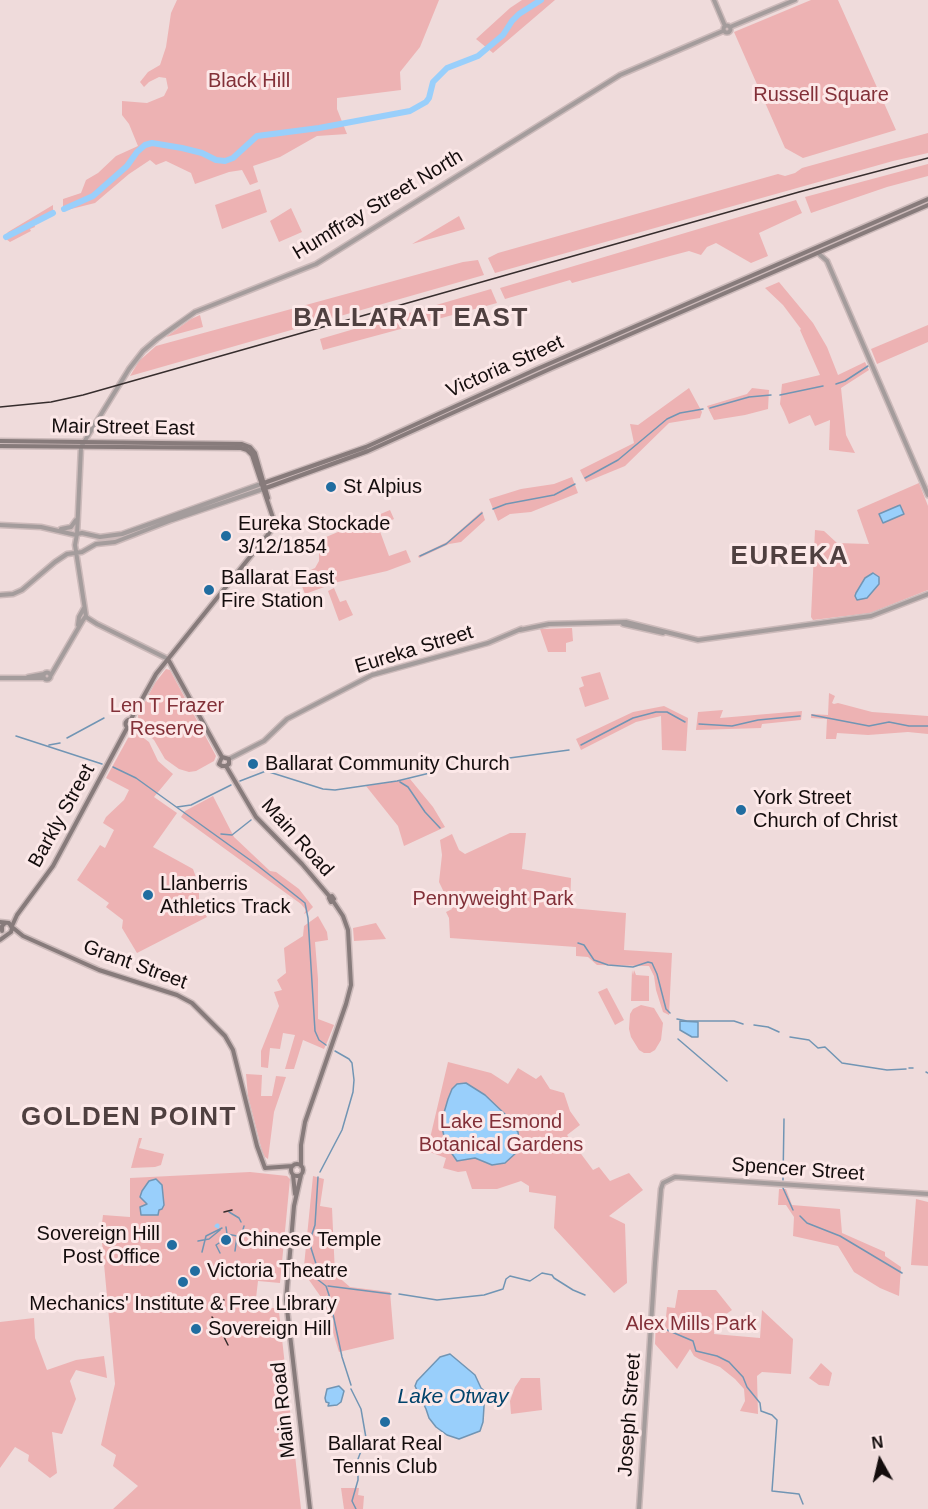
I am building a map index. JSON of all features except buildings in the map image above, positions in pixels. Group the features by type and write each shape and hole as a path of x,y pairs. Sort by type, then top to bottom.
{"main road":[{"name":"Victoria Street","path":"264,486 367,449 533,373 743,282 748,277 928,199"},
{"name":"Victoria Street","path":"743,282 751,282 928,206"},
{"path":"817,247 824,250"},
{"name":"Mair Street East","path":"0,441 82,445"},
{"name":"Mair Street East","path":"0,446 245,446 252,455 264,486"},
{"path":"222,757 220,764 226,766 229,764 229,759 222,757 168,659 273,529 274,521 264,486"},
{"name":"Barkly Street","path":"8,934 17,915 53,866 128,728 125,722 131,719 152,680 168,659"},
{"name":"Main Road","path":"226,766 252,813 306,868 330,897 334,897 333,901 341,912 348,930 350,990 306,1116 301,1145 294,1166"},
{"name":"Barkly Street","path":"7,923 17,915"},
{"path":"0,922 7,923"},
{"path":"0,939 2,926 7,923"},
{"name":"Grant Street","path":"7,923 27,938"},
{"name":"Grant Street","path":"1,930 27,938 110,975 181,996 198,1008 225,1036 232,1048 259,1151 265,1168 267,1168"},
{"path":"0,939 8,934"},
{"name":"Main Road","path":"301,1145 301,1166"},
{"path":"293,1174 291,1169 294,1166"},
{"path":"301,1166 303,1170 301,1175 267,1168 301,1166"},
{"name":"Main Road","path":"293,1174 295,1201"},
{"name":"Main Road","path":"301,1175 295,1201 286,1300 309,1509"}],"street":[{"path":"714,0 726,28"},
{"name":"Humffray Street North","path":"76,535 82,445 139,355 184,318 316,264 617,76 795,0"},
{"path":"824,250 833,276"},
{"path":"818,253 825,258 928,495"},
{"name":"Victoria Street","path":"86,534 100,537 122,534 264,486"},
{"name":"Victoria Street","path":"88,548 97,544 117,542 264,486"},
{"path":"56,529 72,527 78,514"},
{"name":"Humffray Street North","path":"78,514 79,525 86,534"},
{"path":"0,525 56,529 76,535 81,533 86,534 90,540 88,548 54,562 24,589 14,594 0,596"},
{"path":"0,678 47,675 83,618 84,605 78,563 79,551 75,545 76,535"},
{"path":"69,554 74,556 78,563"},
{"name":"Eureka Street","path":"229,759 264,741 287,719 372,675 488,643 520,630 549,624 612,622 639,625 698,640 865,617 928,594"},
{"path":"83,618 168,659"},
{"name":"Spencer Street","path":"666,1180 678,1177 928,1194"},
{"name":"Joseph Street","path":"639,1509 661,1189 666,1180"}],"green space":[{"name":"Black Hill","path":"177,0 439,0 420,47 400,72 401,90 337,98 337,109 347,134 317,136 280,157 253,166 258,182 250,185 242,170 195,184 191,173 166,161 156,165 150,160 129,174 95,203 63,211 63,199 81,193 86,180 98,173 116,156 138,146 129,124 122,115 122,101 147,103 164,96 168,88 166,78 159,77 144,87 140,82 148,72 160,65 166,47 171,13"},
{"path":"522,0 555,0 493,53 476,39"},
{"name":"Russell Square","path":"811,0 838,0 896,130 803,158 785,148 734,32"},
{"path":"928,133 928,153 495,273 488,258 498,253 778,174 785,176 802,168"},
{"path":"928,164 928,176 887,187 811,213 805,197"},
{"path":"260,189 267,212 222,229 215,205"},
{"path":"796,200 802,213 759,233 768,256 751,263 716,243 707,247 701,255 689,251 572,283 570,280 505,299 500,288"},
{"path":"53,205 53,215 34,224 35,227 30,229 31,231 10,242 6,239 8,232"},
{"path":"291,208 302,232 279,242 270,221"},
{"path":"459,216 465,229 412,244"},
{"path":"478,260 484,275 130,376 139,361 156,346 463,262"},
{"path":"779,282 813,323 827,347 838,375 865,362 869,370 841,388 846,435 855,453 829,450 830,420 815,426 810,415 789,424 780,404 782,384 820,375 801,329 783,305 765,288"},
{"path":"491,289 497,303 323,350 320,339"},
{"path":"200,315 203,327 166,337 191,319"},
{"path":"928,325 928,342 877,364 871,349"},
{"path":"689,388 702,412 700,418 669,423 625,466 586,482 580,470 634,443 630,424 638,425"},
{"path":"752,388 769,390 768,409 714,420 707,406 747,394"},
{"path":"572,477 578,493 531,512 510,514 498,521 489,499 521,489 554,484"},
{"path":"919,483 928,506 928,590 870,613 813,620 811,617 815,530 824,531 837,543 869,544 857,510"},
{"path":"390,510 394,519 378,526 389,556 406,550 411,562 387,571 338,582 305,594 298,576 315,568 319,561 319,540"},
{"path":"482,511 485,520 461,542 449,544 419,558 418,556 447,542"},
{"path":"334,588 340,602 346,600 353,615 339,621 328,591"},
{"path":"572,628 573,641 566,643 566,652 548,652 540,629"},
{"name":"Len T Frazer Reserve","path":"166,669 170,670 216,756 214,761 196,771 189,772 179,769 165,759 154,740 139,725 138,715 155,683"},
{"path":"600,672 609,699 585,707 579,688 584,686 581,677"},
{"path":"829,693 835,696 832,703 834,704 838,703 872,712 928,716 928,734 837,733 836,739 826,739 827,719 811,718 811,714 828,715"},
{"path":"664,706 688,718 686,751 662,750 661,716 636,722 581,750 576,739 633,712"},
{"path":"723,710 720,718 802,711 801,720 762,724 761,728 696,730 698,712"},
{"name":"Llanberris Athletics Track","path":"137,733 149,742 158,761 173,774 154,797 177,813 153,847 193,869 199,886 199,903 207,917 137,953 122,928 123,920 106,907 109,903 77,880 100,845 105,848 114,830 103,823 106,817 124,800 129,790 106,778 128,738"},
{"path":"410,779 433,807 445,827 404,846 398,826 366,786"},
{"path":"213,796 234,837 270,871 276,872 299,889 313,907 308,912 304,914 306,910 301,904 181,817 185,811"},
{"name":"Pennyweight Park","path":"510,833 526,833 522,869 571,878 570,908 626,913 624,950 672,953 669,1015 663,1012 654,976 649,966 597,965 588,957 576,956 576,947 450,938 449,918 446,912 452,909 439,882 442,855 440,840 452,834 459,850 465,854"},
{"path":"318,916 327,932 328,940 315,942 318,1019 334,1025 324,1049 303,1040 294,1069 285,1069 295,1035 283,1033 280,1049 270,1048 268,1068 261,1067 261,1051 279,1006 274,992 282,990 277,980 286,973 284,948 303,936 304,926"},
{"path":"376,923 386,939 354,941 353,928"},
{"path":"632,970 633,975 634,970 636,975 649,976 649,1001 631,1001"},
{"path":"607,988 624,1020 615,1025 598,992"},
{"path":"641,1005 654,1008 663,1023 661,1040 655,1050 650,1053 639,1050 629,1029 630,1014 633,1009"},
{"name":"Lake Esmond Botanical Gardens","path":"448,1062 491,1073 508,1084 518,1068 536,1079 541,1075 550,1089 564,1093 570,1111 580,1125 567,1135 593,1170 599,1167 610,1181 629,1173 643,1190 609,1216 625,1224 627,1283 614,1293 554,1228 556,1196 529,1192 529,1186 521,1181 497,1189 472,1189 466,1171 458,1172 443,1168 446,1158 427,1151"},
{"path":"246,1074 262,1075 261,1096 272,1096 276,1076 286,1077 274,1112 268,1159 262,1151 248,1096"},
{"path":"139,1138 142,1138 139,1148 164,1154 161,1165 131,1168"},
{"name":"Sovereign Hill","path":"250,1172 287,1176 290,1179 280,1283 258,1281 255,1307 274,1308 279,1312 301,1509 113,1509 138,1486 113,1466 116,1455 101,1445 115,1384 101,1231 103,1215 130,1217 130,1178"},
{"path":"313,1176 324,1179 320,1206 332,1208 335,1274 350,1287 390,1292 394,1339 339,1352 323,1300 309,1280 303,1276"},
{"path":"779,1189 786,1189 792,1205 840,1209 842,1233 885,1252 885,1256 901,1267 899,1296 880,1288 854,1272 838,1246 793,1236 794,1217 786,1205 778,1205"},
{"path":"916,1199 928,1202 928,1266 911,1265"},
{"name":"Alex Mills Park","path":"678,1290 716,1290 732,1310 716,1321 714,1334 760,1338 762,1310 793,1339 791,1374 762,1372 757,1376 758,1414 740,1411 745,1401 744,1389 720,1367 694,1356 690,1349 677,1369 655,1344 656,1320 665,1327 667,1307 675,1308"},
{"path":"34,1318 35,1338 47,1370 76,1360 104,1356 107,1378 76,1370 70,1381 76,1399 62,1434 52,1432 57,1473 50,1478 28,1461 29,1455 15,1447 0,1468 0,1322"},
{"path":"821,1363 832,1373 829,1386 819,1385 809,1378"},
{"path":"521,1378 540,1378 542,1410 511,1414 510,1401"},
{"path":"341,1488 359,1488 358,1495 364,1496 363,1509 344,1509"}],"water":[{"path":"900,505 904,514 883,523 879,514"},
{"path":"873,573 879,577 879,584 867,598 857,600 856,593 865,578"},
{"path":"680,1021 698,1022 698,1037 692,1037 680,1030"},
{"path":"466,1083 485,1095 508,1117 518,1132 517,1152 505,1163 492,1165 475,1158 457,1161 446,1145 441,1123 448,1099 457,1084"},
{"path":"156,1179 162,1185 164,1205 158,1215 141,1215 140,1207 147,1204 140,1197 142,1191 149,1181"},
{"name":"Lake Otway","path":"450,1354 475,1375 481,1388 485,1391 483,1422 480,1431 459,1439 447,1435 436,1427 429,1418 415,1386 440,1357"},
{"path":"339,1386 344,1391 341,1402 328,1406 329,1403 325,1398 327,1389"}],"waterway":[{"path":"64,209 93,196 127,166 137,152 145,145 152,143 182,148 225,161 233,158 257,136 319,128 410,111 426,102 433,82 447,68 478,56 503,35 519,14 541,0"},
{"path":"6,237 53,213"},
{"path":"836,384 868,366"},
{"path":"780,395 823,386"},
{"path":"710,408 749,397 771,395"},
{"path":"585,478 618,460 667,419 680,413 703,409"},
{"path":"493,509 506,504 554,495 575,484"},
{"path":"420,556 446,544 482,513"},
{"path":"117,712 134,703"},
{"path":"581,745 633,718 656,712 667,712 685,722"},
{"path":"812,715 869,726 889,722 909,726 928,726"},
{"path":"699,724 732,726 758,720 800,716"},
{"path":"67,738 104,718"},
{"path":"16,736 102,764"},
{"path":"49,745 60,743"},
{"path":"487,761 569,750"},
{"path":"113,767 136,778 257,865 305,903 308,918 315,1031 319,1040 326,1045"},
{"path":"240,781 266,771 323,789 335,790 397,781 434,772"},
{"path":"400,782 408,787 425,812 440,828"},
{"path":"177,807 191,805 231,785"},
{"path":"221,834 232,835 251,820"},
{"path":"578,943 584,945 594,960 608,965 633,967 648,962 652,963 666,1009 670,1013"},
{"path":"677,1019 734,1021 743,1024"},
{"path":"754,1025 768,1027 779,1032"},
{"path":"790,1037 809,1040 818,1048 825,1047 842,1063 887,1070 906,1069"},
{"path":"678,1039 727,1081"},
{"path":"320,1172 342,1130 353,1092 352,1063 335,1051"},
{"path":"783,1180 784,1119"},
{"path":"318,1177 311,1248 317,1267 315,1273 317,1279 326,1286 329,1295 342,1357 351,1385"},
{"path":"783,1188 793,1210"},
{"path":"229,1212 241,1222"},
{"path":"800,1216 807,1223 840,1236 902,1273"},
{"path":"217,1225 218,1225 218,1227 216,1226 217,1225"},
{"path":"238,1236 242,1233 244,1226"},
{"path":"226,1227 227,1234 237,1236 235,1251"},
{"path":"202,1252 206,1236 222,1228"},
{"path":"198,1241 209,1239 220,1230"},
{"path":"219,1243 216,1245 220,1253"},
{"path":"399,1294 437,1300 484,1295 503,1289 506,1279 510,1276 530,1281 542,1273 552,1275 573,1290 585,1295"},
{"path":"328,1286 391,1294"},
{"path":"660,1327 693,1341 696,1351 717,1356 729,1362 743,1377 747,1387 760,1403 761,1411 772,1415 777,1420 772,1491 799,1494 803,1504"},
{"path":"351,1389 361,1409 366,1438 358,1459 358,1480 352,1501 356,1509"}],"railway":[{"path":"0,407 51,402 83,395 799,192 928,158"},
{"path":"224,1212 232,1210"},
{"path":"215,1295 220,1300 224,1300"},
{"path":"212,1317 228,1345"}],"place":[{"name":"St Alpius","path":"331,487"},
{"name":"Eureka Stockade 3/12/1854","path":"226,536"},
{"name":"Ballarat East Fire Station","path":"209,590"},
{"name":"Ballarat Community Church","path":"253,764"},
{"name":"York Street Church of Christ","path":"741,810"},
{"name":"Llanberris Athletics Track","path":"148,895"},
{"name":"Chinese Temple","path":"226,1240"},
{"name":"Sovereign Hill Post Office","path":"172,1245"},
{"name":"Victoria Theatre","path":"195,1271"},
{"name":"Mechanics' Institute & Free Library","path":"183,1282"},
{"name":"Sovereign Hill","path":"196,1329"},
{"name":"Ballarat Real Tennis Club","path":"385,1422"}],"district":[{"name":"BALLARAT EAST","path":"411,319"},
{"name":"EUREKA","path":"790,557"},
{"name":"GOLDEN POINT","path":"129,1118"}]}
